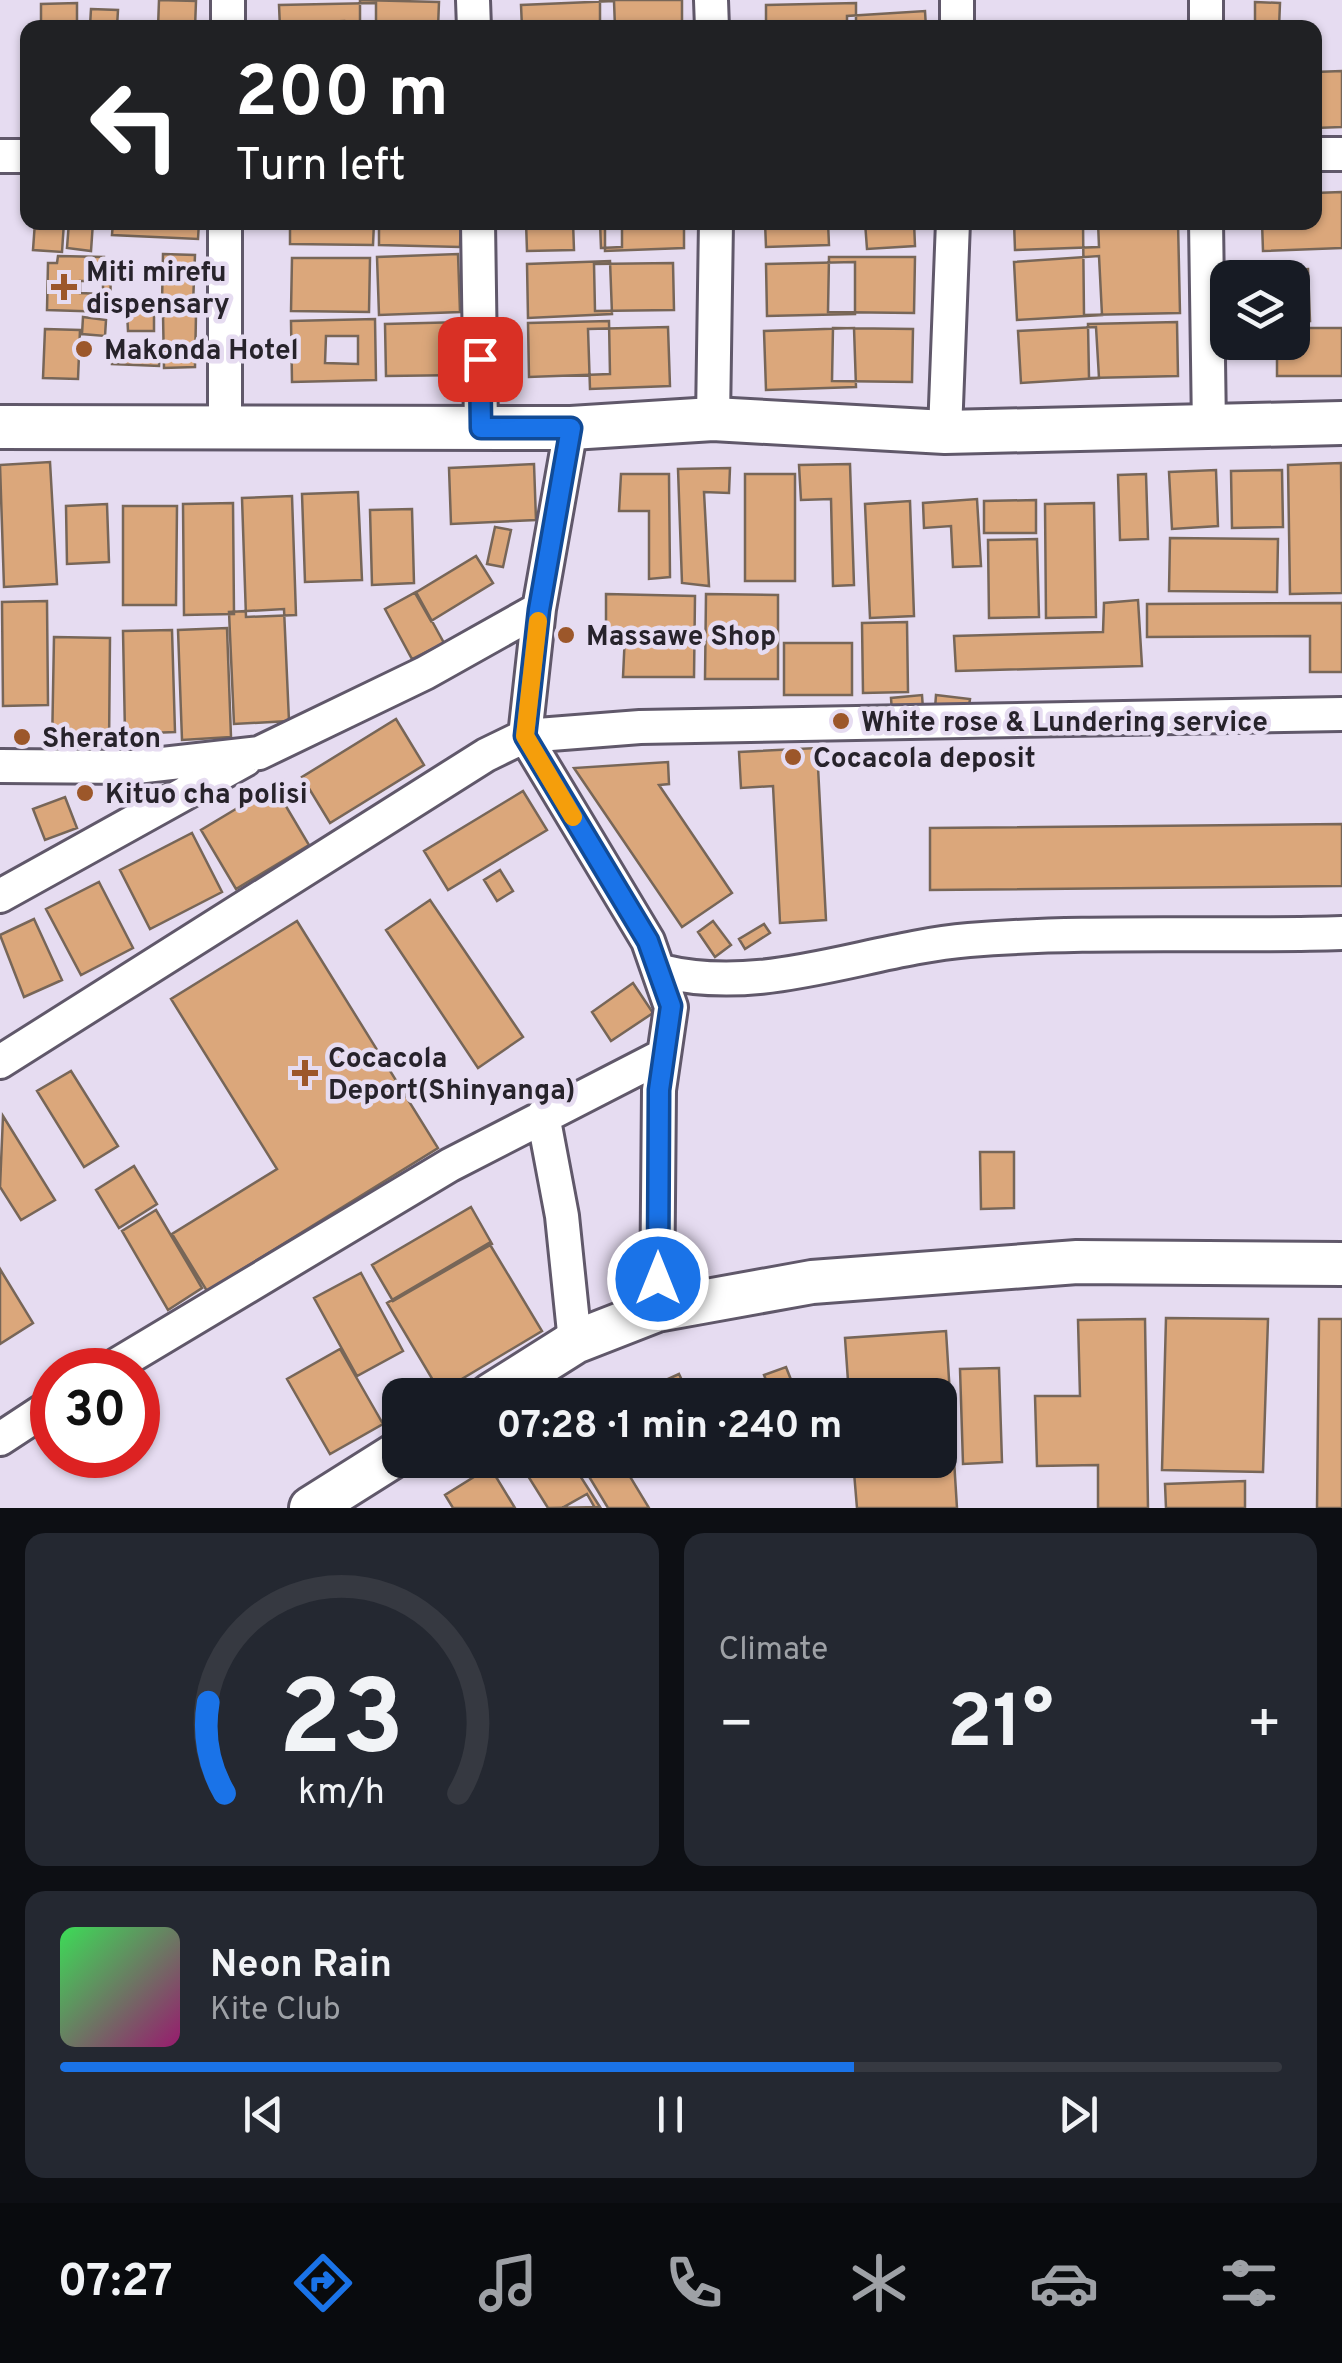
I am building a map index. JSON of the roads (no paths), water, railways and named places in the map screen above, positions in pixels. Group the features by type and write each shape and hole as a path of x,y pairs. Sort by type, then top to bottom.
{"street":[{"path":"225,230 225,424"},
{"path":"478,230 481,428"},
{"path":"713,419 716,230"},
{"path":"944,432 953,230"},
{"path":"1206,230 1208,428"},
{"path":"0,427 225,424 571,428 713,419 944,432 1342,423"},
{"path":"571,428 539,610 525,736 661,971 671,1006 656,1177 656,1310"},
{"path":"0,896 259,752 425,673 539,610"},
{"path":"0,1062 418,797 525,736 640,726 1342,714"},
{"path":"0,766 136,766 259,752"},
{"path":"661,971 730,982 966,940 1094,934 1342,934"},
{"path":"144,1348 297,1254 543,1114 664,1055"},
{"path":"543,1114 562,1216 575,1342"},
{"path":"518,1378 575,1342 656,1310 812,1282 1077,1262 1342,1264"},
{"path":"0,1439 30,1419"},
{"path":"311,1508 382,1463"}],"place":[{"name":"Miti mirefu dispensary","path":"64,287"},
{"name":"Makonda Hotel","path":"84,349"},
{"name":"Massawe Shop","path":"566,635"},
{"name":"White rose & Lundering service","path":"841,721"},
{"name":"Sheraton","path":"22,737"},
{"name":"Cocacola deposit","path":"793,757"},
{"name":"Kituo cha polisi","path":"85,793"},
{"name":"Cocacola Deport(Shinyanga)","path":"305,1073"}]}
